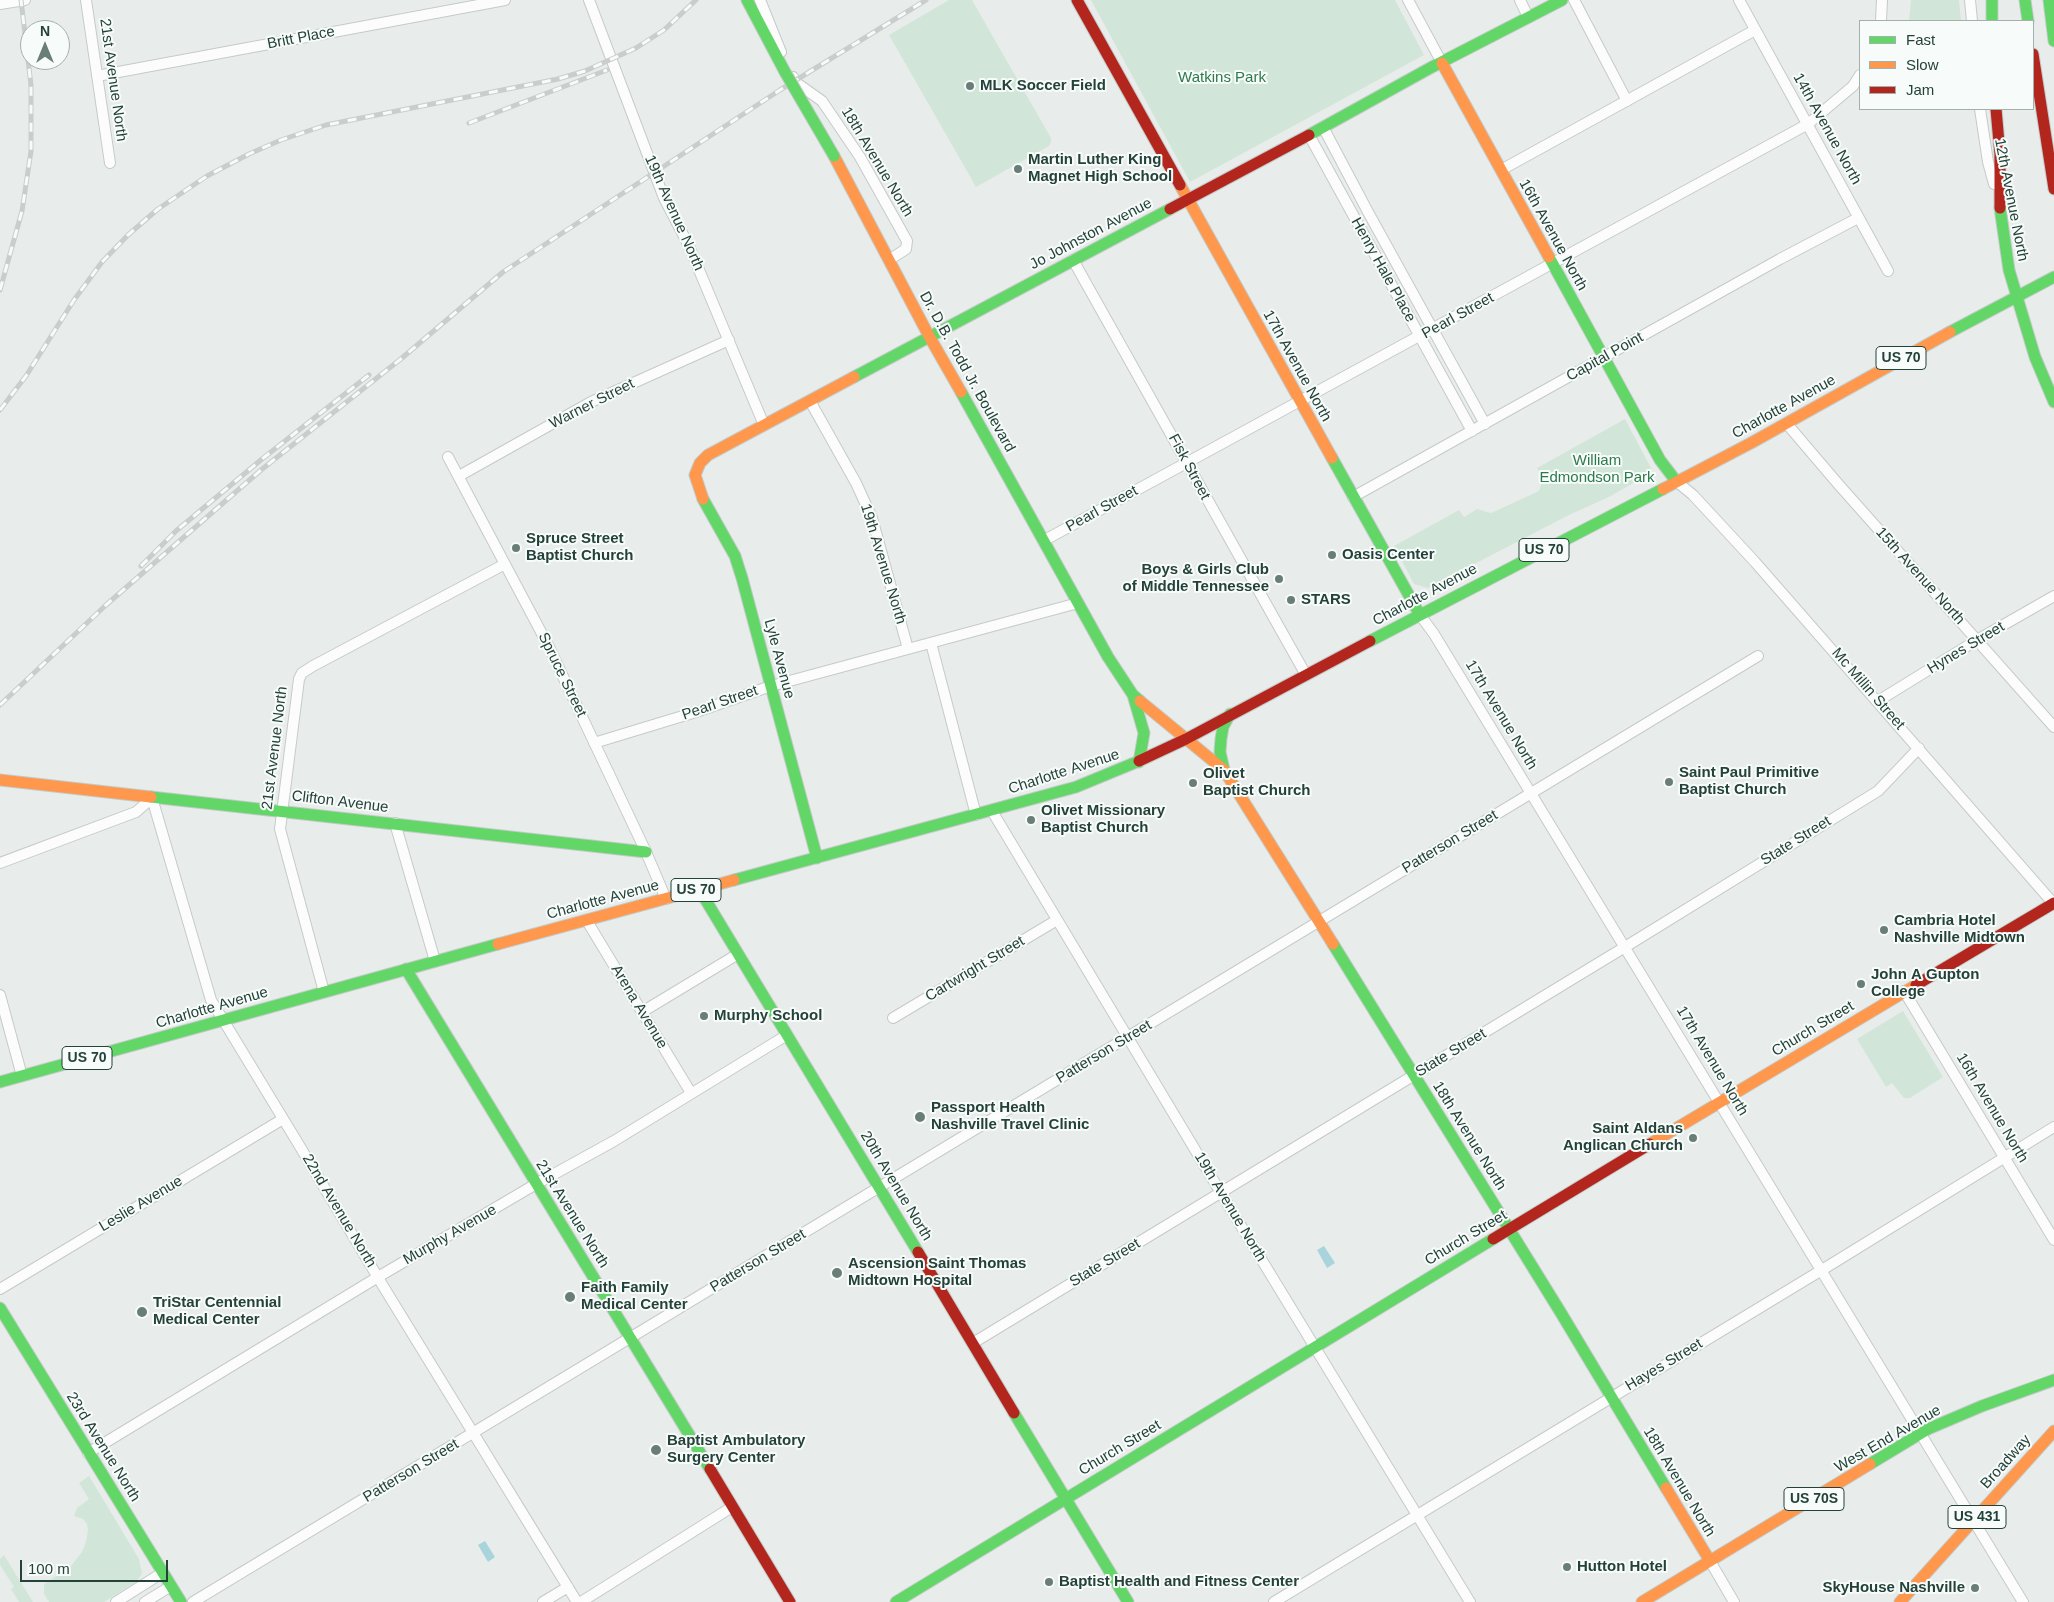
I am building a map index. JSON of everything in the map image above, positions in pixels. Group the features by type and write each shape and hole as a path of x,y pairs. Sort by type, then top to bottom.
{"main road":[{"name":"Dr. D.B. Todd Jr. Boulevard","path":"746,0 834,156 930,336 1108,657 1133,695 1186,739"},
{"name":"17th Avenue North","path":"1077,0 1420,615"},
{"name":"Jo Johnston Avenue","path":"695,474 700,463 708,455 764,424 1562,0"},
{"path":"1992,0 1992,20"},
{"path":"2025,0 2028,20"},
{"path":"2048,0 2054,41"},
{"path":"2034,60 2054,189"},
{"name":"16th Avenue North","path":"1442,63 1660,460 1676,481"},
{"path":"1996,110 2000,154 2000,208"},
{"name":"12th Avenue North","path":"2000,208 2009,270 2017,296"},
{"name":"Charlotte Avenue","path":"0,1082 435,961 992,811 1076,787 1119,771 1186,739 1230,714 1787,424 1903,357 2054,277"},
{"path":"2017,296 2035,357 2054,402"},
{"name":"Lyle Avenue","path":"695,474 700,494 735,556 817,858"},
{"path":"1133,695 1144,733 1139,762"},
{"path":"1224,770 1220,752 1221,739 1223,727 1230,714"},
{"name":"18th Avenue North","path":"1186,739 1224,770 1267,835 1318,922 1509,1229 1710,1561"},
{"name":"Clifton Avenue","path":"0,780 646,852"},
{"name":"20th Avenue North","path":"699,889 1128,1602"},
{"name":"Church Street","path":"896,1602 1720,1101 2054,903"},
{"name":"21st Avenue North","path":"406,969 790,1602"},
{"name":"23rd Avenue North","path":"0,1308 181,1602"},
{"name":"West End Avenue","path":"1642,1602 1920,1434 1982,1406 2054,1380"},
{"name":"Broadway","path":"1900,1602 2054,1431"}],"street":[{"path":"0,4 25,0"},
{"name":"21st Avenue North","path":"86,0 110,163"},
{"name":"Britt Place","path":"97,76 505,0"},
{"name":"19th Avenue North","path":"590,0 664,198 689,246 764,424"},
{"name":"18th Avenue North","path":"760,0 788,68 798,84 822,101 860,157 907,241 906,249 889,260"},
{"name":"16th Avenue North","path":"1408,0 1442,63"},
{"path":"1520,0 1528,17"},
{"path":"1574,0 1628,101"},
{"name":"14th Avenue North","path":"1739,0 1888,271"},
{"path":"1881,20 1882,0"},
{"path":"1970,0 1972,20"},
{"path":"1501,170 1755,30"},
{"name":"Pearl Street","path":"1043,540 1300,402 1808,124 1853,86 1859,77"},
{"name":"12th Avenue North","path":"1980,110 1988,162 2000,208"},
{"name":"Henry Hale Place","path":"1324,128 1485,424"},
{"name":"Henry Hale Place","path":"1309,135 1472,431"},
{"name":"Capital Point","path":"1353,497 1780,259 1858,218"},
{"name":"Fisk Street","path":"1073,260 1306,675"},
{"name":"Warner Street","path":"459,476 591,402 729,340"},
{"name":"19th Avenue North","path":"810,401 856,483 872,518 908,649"},
{"name":"15th Avenue North","path":"1787,424 1825,470 2054,727"},
{"name":"Spruce Street","path":"448,456 549,647 646,852 666,899"},
{"name":"Mc Millin Street","path":"1676,481 1693,495 1741,546 2054,903"},
{"name":"21st Avenue North","path":"324,992 281,833 297,686 302,673 505,564"},
{"name":"Hynes Street","path":"1878,701 1977,640 2054,596"},
{"name":"Pearl Street","path":"594,743 696,712 771,686 1078,603"},
{"name":"17th Avenue North","path":"1420,615 1434,634 1720,1101 2023,1602"},
{"path":"931,644 976,815"},
{"name":"Patterson Street","path":"193,1602 1758,656"},
{"name":"State Street","path":"972,1343 1625,947 1878,791 1919,748"},
{"path":"0,863 136,812 152,798"},
{"name":"22nd Avenue North","path":"152,798 211,1000 378,1277 579,1602"},
{"name":"19th Avenue North","path":"992,811 1221,1193 1470,1602"},
{"path":"395,823 435,961"},
{"name":"Cartwright Street","path":"893,1018 1057,920"},
{"name":"Arena Avenue","path":"587,921 691,1093"},
{"path":"642,1012 738,954"},
{"name":"16th Avenue North","path":"1904,991 2054,1240"},
{"path":"0,995 22,1076"},
{"name":"Murphy Avenue","path":"88,1453 378,1277 536,1184 614,1141 787,1035"},
{"name":"Leslie Avenue","path":"0,1290 283,1119"},
{"name":"Hayes Street","path":"1274,1602 2054,1127"},
{"path":"579,1602 732,1507"},
{"path":"1710,1561 1734,1602"},
{"path":"116,1602 162,1573"},
{"path":"145,1602 171,1586"},
{"path":"543,1602 568,1587"}],"green space":[{"name":"MLK Soccer Field","path":"949,0 972,0 1051,138 1049,146 976,187 889,35"},
{"name":"Watkins Park","path":"1091,0 1395,0 1424,55 1190,182"},
{"path":"1911,0 1959,0 1961,20 1909,20"},
{"name":"William Edmondson Park","path":"1625,419 1651,468 1647,475 1609,497 1569,515 1428,588 1414,584 1394,546 1459,510 1464,517 1477,509 1491,513 1539,491 1543,478 1537,468"},
{"path":"1903,1011 1943,1077 1910,1098 1904,1098 1892,1083 1886,1087 1857,1039"},
{"path":"89,1476 139,1559 142,1574 136,1582 104,1602 49,1602 44,1594 44,1584 71,1566 82,1552 86,1542 87,1524 83,1519 74,1516 77,1508 89,1499 79,1483"},
{"path":"4,1555 33,1602 19,1602 11,1589 14,1587 0,1565 0,1559"}],"water":[{"path":"1324,1246 1335,1263 1327,1268 1317,1250"},
{"path":"485,1541 495,1557 488,1562 478,1545"}],"railway":[{"path":"0,290 22,211 31,151 31,85 21,0"},
{"path":"0,410 26,376 74,300 102,262 128,235 158,209 207,176 281,140 326,125 558,79 585,71 636,48 664,30 696,0"},
{"path":"0,705 106,605 261,470 402,358 503,272 780,90 926,0"},
{"path":"469,123 607,70"},
{"path":"141,566 176,531 262,459 369,375"}],"traffic: fast":[{"path":"747,0 785,72"},
{"path":"1309,135 1432,67 1562,0"},
{"path":"1992,0 1992,20"},
{"path":"2025,0 2028,20"},
{"path":"2049,0 2054,41"},
{"path":"785,72 834,156"},
{"path":"2000,208 2009,270 2035,357 2054,402"},
{"path":"854,377 1170,209"},
{"path":"1549,257 1660,460 1676,481"},
{"path":"1950,332 2054,277"},
{"path":"961,392 1108,657 1133,695 1140,701"},
{"path":"1332,458 1420,615"},
{"path":"1370,641 1663,489"},
{"path":"703,499 735,556 742,578 817,858"},
{"path":"1133,695 1144,733 1139,762"},
{"path":"1224,770 1220,752 1221,739 1223,727 1230,714"},
{"path":"734,880 1076,787 1139,761"},
{"path":"151,797 646,852"},
{"path":"699,889 918,1252"},
{"path":"0,1082 498,944"},
{"path":"1333,944 1561,1313 1666,1488"},
{"path":"406,969 710,1469"},
{"path":"896,1602 1493,1239"},
{"path":"0,1308 181,1602"},
{"path":"1870,1464 1928,1429 1982,1406 2054,1380"},
{"path":"1014,1413 1128,1602"}],"traffic: slow":[{"path":"1442,63 1549,257"},
{"path":"834,156 929,336 961,392"},
{"path":"1180,185 1332,458"},
{"path":"1663,489 1751,443 1950,332"},
{"path":"703,499 695,475 700,463 708,455 854,377"},
{"path":"1140,701 1224,770 1333,944"},
{"path":"0,780 151,797"},
{"path":"498,944 734,880"},
{"path":"1650,1144 1916,985"},
{"path":"1900,1602 2054,1431"},
{"path":"1642,1602 1870,1464"},
{"path":"1666,1488 1710,1561"}],"traffic: jam":[{"path":"1077,0 1180,185"},
{"path":"2034,60 2054,189"},
{"path":"1996,110 2000,154 2000,208"},
{"path":"1170,209 1309,135"},
{"path":"1139,761 1186,739 1370,641"},
{"path":"1916,985 2054,903"},
{"path":"1493,1239 1650,1144"},
{"path":"918,1252 1014,1413"},
{"path":"710,1469 790,1602"}],"place":[{"name":"MLK Soccer Field","path":"970,86"},
{"name":"Martin Luther King Magnet High School","path":"1018,169"},
{"name":"Spruce Street Baptist Church","path":"516,548"},
{"name":"Oasis Center","path":"1332,555"},
{"name":"Boys & Girls Club of Middle Tennessee","path":"1279,579"},
{"name":"STARS","path":"1291,600"},
{"name":"Saint Paul Primitive Baptist Church","path":"1669,782"},
{"name":"Olivet Baptist Church","path":"1193,783"},
{"name":"Olivet Missionary Baptist Church","path":"1031,820"},
{"name":"Cambria Hotel Nashville Midtown","path":"1884,930"},
{"name":"John A Gupton College","path":"1861,984"},
{"name":"Murphy School","path":"704,1016"},
{"name":"Passport Health Nashville Travel Clinic","path":"920,1117"},
{"name":"Saint Aldans Anglican Church","path":"1693,1138"},
{"name":"Ascension Saint Thomas Midtown Hospital","path":"837,1273"},
{"name":"Faith Family Medical Center","path":"570,1297"},
{"name":"TriStar Centennial Medical Center","path":"142,1312"},
{"name":"Baptist Ambulatory Surgery Center","path":"656,1450"},
{"name":"Hutton Hotel","path":"1567,1567"},
{"name":"Baptist Health and Fitness Center","path":"1049,1582"},
{"name":"SkyHouse Nashville","path":"1975,1588"}]}
